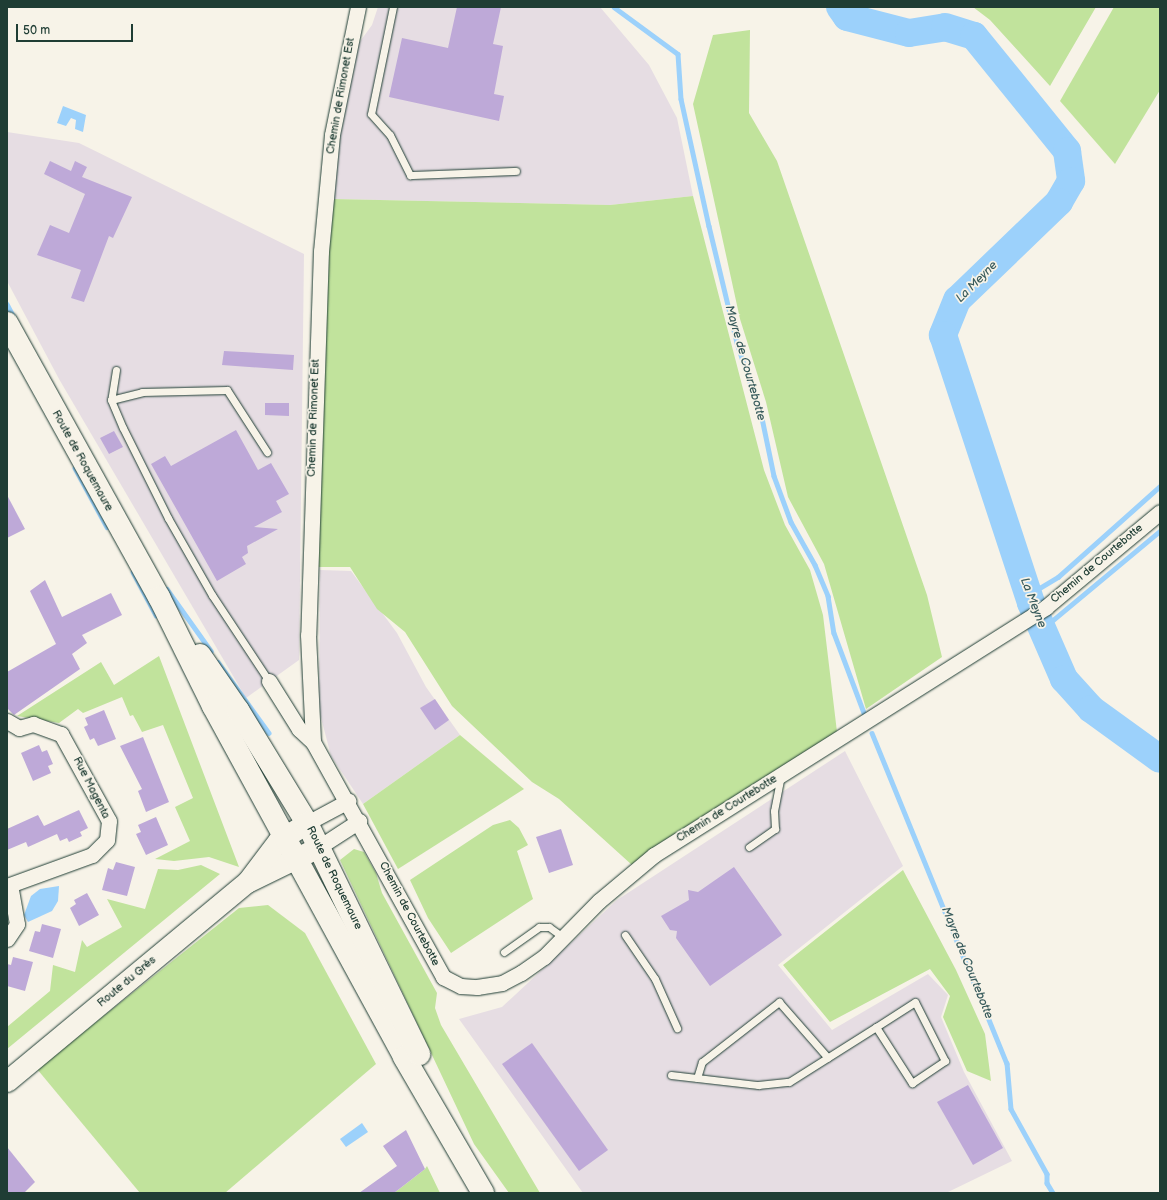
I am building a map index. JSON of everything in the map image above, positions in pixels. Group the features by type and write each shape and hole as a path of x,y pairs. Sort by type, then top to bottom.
{"main road":[{"name":"Route de Roquemaure","path":"7,324 159,597 213,706 298,859 404,1057 479,1186"},
{"name":"Route de Roquemaure","path":"159,597 238,710 307,823 479,1186"}],"street":[{"name":"Chemin de Rimonet Est","path":"358,7 332,135 321,251 308,635 313,742 359,821"},
{"name":"Chemin de Courtebotte","path":"359,821 443,977 461,986 502,983 544,957 600,901 654,855 1046,607 1160,512"},
{"path":"269,682 299,729 313,742"},
{"name":"Rue Magenta","path":"8,886 92,855 107,840 109,820 61,734 33,724 11,728"},
{"path":"247,882 285,836 348,801"},
{"path":"247,882 298,859 359,821"},
{"name":"Route du Grès","path":"7,1081 247,882"},
{"path":"7,939 17,924 8,886"}],"lane":[{"path":"393,7 371,114 390,135 410,175 516,171"},
{"path":"116,370 111,400 168,518 212,595 269,682"},
{"path":"111,400 142,392 227,390 267,452"},
{"path":"748,847 775,829 774,811 781,775"},
{"path":"504,952 539,927 549,927 564,938"},
{"path":"625,935 655,979 677,1028"},
{"path":"697,1078 702,1062 779,1002 828,1058"},
{"path":"671,1075 758,1085 789,1082 915,1002 944,1061 912,1083 876,1028"}],"shaded area":[{"path":"378,7 600,7 649,65 677,118 693,196 610,205 332,199 336,140 356,47 372,25"},
{"path":"7,132 79,143 304,254 299,660 246,698 59,379 7,281"},
{"path":"320,570 351,571 397,633 426,687 460,735 363,804 331,756 319,710"},
{"path":"845,751 903,866 778,965 832,1030 928,974 948,995 941,1017 964,1072 1012,1161 946,1193 583,1193 459,1019 502,1007 617,900"}],"green space":[{"path":"973,7 1096,7 1050,86 990,20"},
{"path":"1114,7 1160,7 1160,90 1115,164 1060,101"},
{"path":"750,30 749,113 777,161 927,595 942,657 866,709 824,564 788,497 766,402 740,319 693,104 713,35"},
{"path":"693,196 764,470 785,525 810,570 823,615 837,732 632,865 559,799 532,782 452,706 405,632 377,609 350,567 316,567 321,367 332,199 610,205"},
{"path":"159,656 239,867 209,857 174,861 155,859 190,841 175,807 193,798 163,725 142,732 133,715 130,716 122,697 83,713 78,709 59,723 17,716 101,662 114,685"},
{"path":"460,735 524,789 398,869 363,804"},
{"path":"510,820 519,828 528,845 517,851 533,899 451,953 428,918 410,880 493,825"},
{"path":"354,849 364,852 376,873 382,893 437,993 435,1008 441,1025 540,1193 509,1193 474,1144 340,860"},
{"path":"201,865 220,874 7,1049 7,1027 50,991 53,965 75,972 82,940 87,947 122,927 107,899 145,909 158,869 178,870"},
{"path":"903,870 956,970 985,1034 991,1081 967,1071 943,1017 950,996 930,969 830,1022 783,965"},
{"path":"268,905 305,933 376,1064 225,1193 140,1193 37,1069 239,908"},
{"path":"427,1166 440,1193 394,1193 425,1169"}],"water":[{"path":"63,106 86,115 83,132 75,129 76,120 71,118 66,126 57,123"},
{"path":"59,886 58,901 52,911 28,922 24,915 31,896 40,889"},
{"path":"362,1123 368,1132 346,1147 340,1139"}],"building":[{"path":"457,7 501,7 493,44 503,46 494,94 504,96 499,121 389,97 402,38 448,48"},
{"path":"50,161 71,171 75,161 87,167 82,177 132,197 113,238 109,236 84,302 71,298 81,270 37,255 50,225 69,233 85,194 44,174"},
{"path":"224,351 294,355 293,370 222,365"},
{"path":"265,403 289,403 289,416 265,415"},
{"path":"236,430 258,470 271,463 289,494 276,501 282,512 254,527 278,529 247,546 248,553 242,557 246,564 217,581 151,464 165,456 171,466"},
{"path":"114,431 123,447 109,454 100,438"},
{"path":"7,495 25,529 7,538"},
{"path":"45,580 62,617 111,593 122,615 82,635 87,643 72,654 80,669 14,715 7,708 7,672 56,644 30,591"},
{"path":"435,699 449,720 435,730 420,708"},
{"path":"104,710 116,739 98,746 94,738 90,740 84,727 88,725 85,718"},
{"path":"143,737 169,802 146,812 138,791 142,789 120,746"},
{"path":"39,745 42,752 47,750 53,764 48,766 51,773 33,781 21,753"},
{"path":"79,810 88,828 80,832 82,836 69,842 67,838 60,841 57,834 28,847 26,842 7,850 7,829 38,815 44,826"},
{"path":"156,817 168,845 146,855 136,834 141,832 138,825"},
{"path":"561,829 573,865 549,873 536,837"},
{"path":"116,862 135,867 127,896 102,890 108,868 113,870"},
{"path":"734,867 782,935 710,986 676,938 677,931 670,930 661,916 689,900 688,890 698,892"},
{"path":"87,893 99,915 79,926 70,908 76,904 74,900"},
{"path":"42,924 61,929 53,958 29,951 35,931 40,932"},
{"path":"13,957 33,962 25,991 7,986 7,964 11,965"},
{"path":"532,1043 608,1150 579,1171 502,1064"},
{"path":"968,1085 1003,1148 973,1165 937,1102"},
{"path":"406,1130 425,1169 394,1193 359,1193 397,1166 383,1146"},
{"path":"7,1147 35,1182 24,1193 7,1193"}],"waterway":[{"name":"Mayre de Courtebotte","path":"614,7 678,54 681,99 709,226 737,343 762,418 774,476 791,522 815,565 828,596 834,633 864,713"},
{"name":"La Meyne","path":"840,7 847,17 909,33 945,27 974,36 1067,151 1071,181 1059,202 957,300 943,335 1031,603 1064,679 1091,709 1160,759"},
{"path":"7,304 14,317"},
{"path":"75,468 107,527"},
{"path":"1028,595 1058,577 1160,486"},
{"path":"1041,630 1160,531"},
{"path":"133,572 156,615"},
{"path":"167,589 211,651"},
{"path":"218,662 269,733"},
{"name":"Mayre de Courtebotte","path":"872,733 1007,1063 1011,1109 1047,1174 1047,1183 1053,1193"}]}
